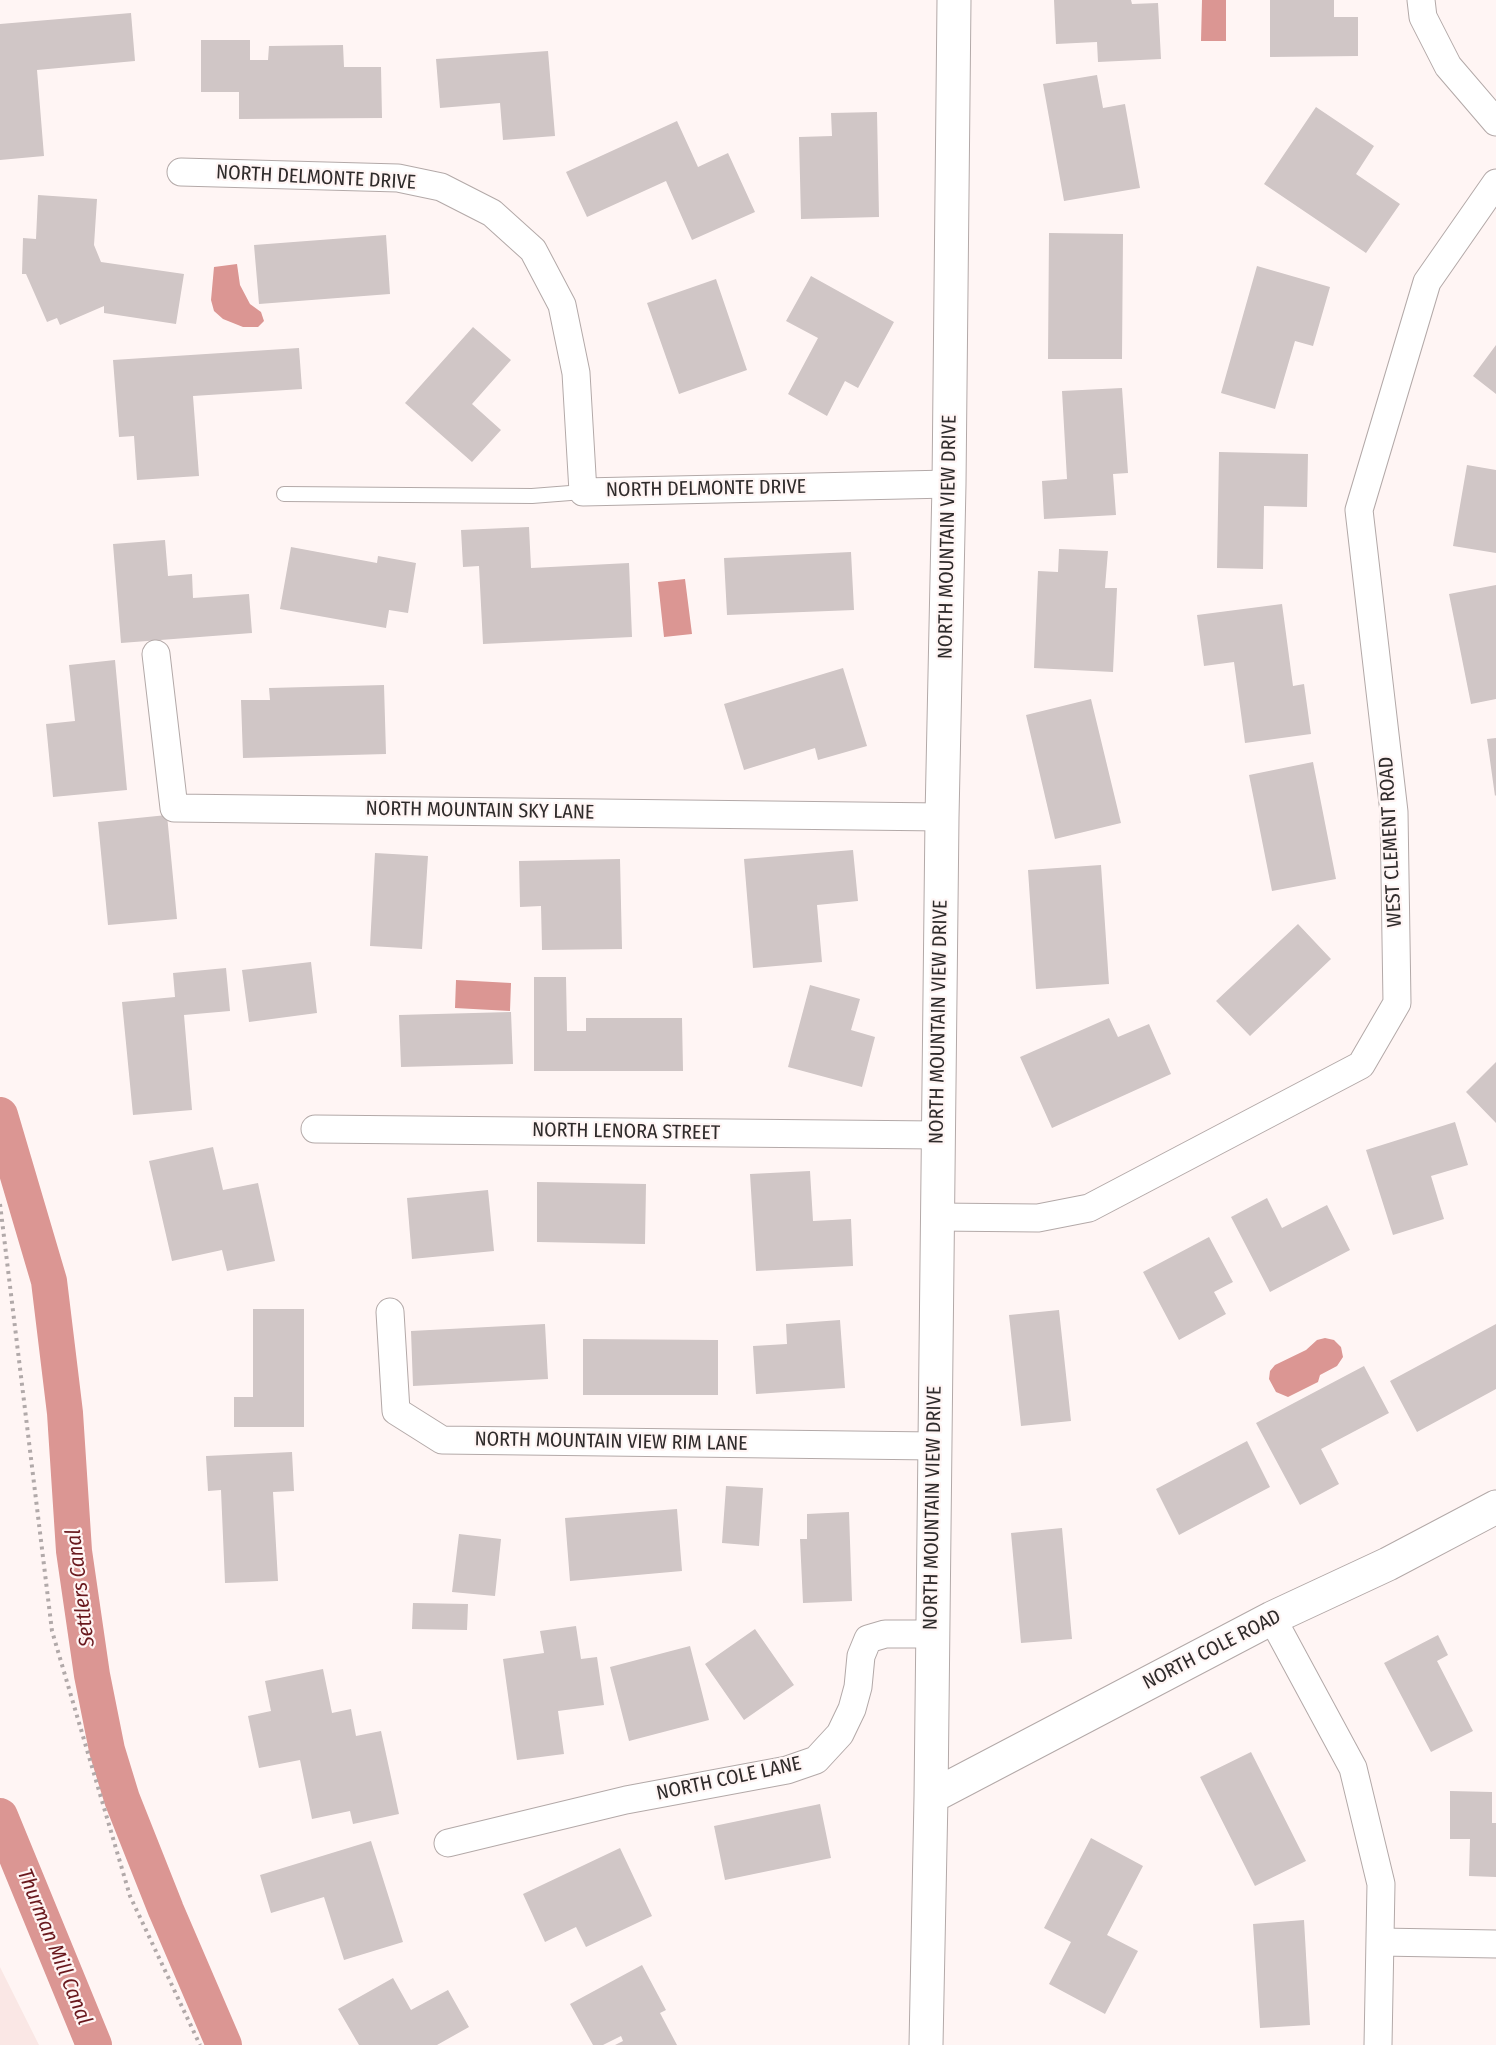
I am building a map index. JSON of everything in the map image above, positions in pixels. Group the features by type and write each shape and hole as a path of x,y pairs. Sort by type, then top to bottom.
{"street":[{"name":"NORTH MOUNTAIN VIEW DRIVE","path":"926,2045 954,0"},
{"path":"1421,0 1423,17 1448,66 1496,122"},
{"name":"NORTH DELMONTE DRIVE","path":"181,172 398,178 441,187 492,213 533,250 562,305 576,373 583,492 949,484"},
{"name":"WEST CLEMENT ROAD","path":"937,1217 1038,1218 1089,1208 1361,1065 1396,1003 1394,812 1359,510 1427,282 1496,183"},
{"name":"NORTH MOUNTAIN SKY LANE","path":"156,654 174,808 942,817"},
{"name":"NORTH LENORA STREET","path":"315,1129 937,1135"},
{"name":"NORTH MOUNTAIN VIEW RIM LANE","path":"390,1312 396,1411 442,1440 934,1446"},
{"name":"NORTH COLE ROAD","path":"931,1797 1272,1618 1388,1564 1496,1507"},
{"path":"1272,1618 1353,1768 1381,1884 1378,2045"},
{"name":"NORTH COLE LANE","path":"448,1843 626,1800 787,1770 816,1760 840,1734 852,1709 858,1687 861,1656 868,1640 885,1634 932,1634"},
{"path":"1380,1942 1496,1944"}],"lane":[{"path":"284,494 532,496 583,492"}],"path":[{"path":"0,1204 52,1631 130,1896 200,2045"}],"shaded area":[{"path":"1202,0 1226,0 1226,41 1201,41"},
{"path":"237,264 240,285 250,304 261,312 264,321 258,327 243,327 223,319 214,311 211,300 214,267"},
{"path":"685,579 692,634 664,637 658,582"},
{"path":"456,980 511,983 510,1011 455,1008"},
{"path":"1325,1338 1334,1340 1341,1347 1343,1357 1337,1366 1320,1375 1318,1382 1288,1397 1276,1392 1269,1379 1270,1371 1275,1365 1306,1350 1317,1340"},
{"path":"0,1967 39,2045 0,2045"}],"building":[{"path":"1054,0 1131,0 1132,4 1158,3 1161,59 1098,62 1097,42 1056,44"},
{"path":"1270,0 1334,0 1334,17 1358,17 1358,56 1270,57"},
{"path":"131,13 135,61 37,70 44,156 0,160 0,24"},
{"path":"201,40 250,40 250,60 268,60 269,46 343,45 344,67 381,67 382,118 239,119 239,92 201,92"},
{"path":"548,51 555,136 503,140 500,103 440,108 436,59"},
{"path":"1097,75 1103,108 1125,104 1140,188 1064,201 1043,84"},
{"path":"1316,107 1374,146 1356,174 1400,204 1366,253 1264,184"},
{"path":"877,112 879,217 801,219 799,137 832,136 831,113"},
{"path":"677,121 698,167 728,153 755,212 692,240 666,181 587,217 566,172"},
{"path":"38,195 97,199 94,245 101,262 184,274 176,324 104,313 104,306 60,325 57,318 47,322 26,274 22,274 23,238 36,239"},
{"path":"1049,233 1123,234 1122,359 1048,359"},
{"path":"386,235 390,294 259,304 254,245"},
{"path":"1257,266 1330,287 1313,346 1295,341 1275,409 1221,393"},
{"path":"811,276 894,322 858,388 845,381 827,416 788,394 818,338 786,321"},
{"path":"716,279 747,370 679,394 647,303"},
{"path":"473,327 511,360 472,404 501,430 472,462 405,403"},
{"path":"1496,345 1496,394 1473,376"},
{"path":"299,348 302,389 193,396 199,476 137,480 134,436 119,437 113,360"},
{"path":"1122,388 1128,473 1113,474 1116,515 1044,519 1042,481 1067,479 1062,391"},
{"path":"1219,452 1308,454 1307,507 1264,506 1263,569 1217,568"},
{"path":"1467,465 1496,470 1496,553 1453,546"},
{"path":"529,527 531,568 629,563 632,637 483,644 479,566 463,567 461,530"},
{"path":"165,540 168,576 192,574 193,598 249,594 252,633 121,643 113,544"},
{"path":"291,547 377,563 378,556 416,563 408,613 389,610 386,628 280,609"},
{"path":"1059,549 1108,551 1105,588 1117,588 1113,672 1034,668 1038,571 1058,572"},
{"path":"851,552 854,610 727,615 724,558"},
{"path":"1496,585 1496,699 1471,704 1449,594"},
{"path":"1282,604 1293,686 1304,684 1311,734 1245,743 1234,662 1204,666 1197,615"},
{"path":"115,660 127,790 53,797 46,724 75,721 69,665"},
{"path":"843,668 867,746 818,760 815,748 744,770 724,704"},
{"path":"384,685 386,754 243,758 241,700 270,700 269,688"},
{"path":"1091,699 1121,823 1055,839 1026,715"},
{"path":"1496,738 1496,795 1495,796 1487,739"},
{"path":"1313,762 1336,879 1272,891 1249,775"},
{"path":"167,815 177,919 108,925 98,822"},
{"path":"853,850 858,901 817,905 822,962 753,968 744,859"},
{"path":"375,853 428,856 422,949 370,946"},
{"path":"620,859 622,949 542,950 541,906 520,907 519,861"},
{"path":"1101,865 1109,984 1036,989 1028,870"},
{"path":"1298,924 1331,959 1250,1036 1216,1001"},
{"path":"311,962 317,1013 249,1022 242,970"},
{"path":"226,968 230,1011 184,1015 192,1110 133,1115 122,1002 175,997 173,973"},
{"path":"534,977 566,977 567,1031 586,1031 586,1018 682,1018 683,1071 534,1071"},
{"path":"810,985 860,999 851,1030 875,1037 862,1087 788,1067"},
{"path":"511,1012 513,1064 401,1067 399,1015"},
{"path":"1109,1018 1118,1037 1149,1024 1171,1074 1052,1128 1020,1057"},
{"path":"1496,1062 1496,1123 1466,1092"},
{"path":"1455,1122 1468,1165 1431,1176 1444,1219 1393,1235 1366,1150"},
{"path":"213,1147 223,1190 258,1183 275,1261 227,1271 222,1250 172,1261 149,1161"},
{"path":"810,1171 813,1221 851,1219 853,1266 756,1271 750,1174"},
{"path":"537,1182 646,1184 645,1244 537,1242"},
{"path":"488,1190 494,1251 412,1259 407,1198"},
{"path":"1267,1198 1282,1228 1327,1205 1350,1250 1270,1292 1231,1217"},
{"path":"1209,1237 1233,1282 1214,1292 1226,1314 1179,1340 1143,1272"},
{"path":"253,1309 304,1309 304,1427 234,1427 234,1397 253,1397"},
{"path":"1059,1310 1071,1421 1021,1426 1009,1315"},
{"path":"840,1320 845,1388 756,1394 753,1346 787,1344 786,1324"},
{"path":"545,1324 548,1379 413,1386 411,1331"},
{"path":"1496,1324 1496,1389 1417,1432 1390,1381"},
{"path":"583,1339 718,1340 718,1395 583,1395"},
{"path":"1364,1366 1389,1413 1321,1449 1339,1484 1300,1505 1256,1423"},
{"path":"1247,1441 1270,1487 1179,1535 1156,1489"},
{"path":"292,1452 294,1491 273,1492 278,1581 225,1583 221,1490 208,1491 206,1456"},
{"path":"726,1486 763,1488 759,1546 722,1543"},
{"path":"677,1509 682,1571 570,1581 565,1518"},
{"path":"849,1512 852,1601 803,1603 800,1539 807,1539 807,1514"},
{"path":"1062,1528 1072,1639 1021,1643 1011,1533"},
{"path":"459,1534 501,1539 495,1596 452,1592"},
{"path":"413,1603 468,1604 467,1630 412,1629"},
{"path":"576,1626 581,1659 597,1657 604,1705 558,1711 564,1754 517,1760 503,1659 544,1653 540,1631"},
{"path":"755,1629 794,1685 744,1720 705,1664"},
{"path":"1438,1635 1448,1655 1437,1661 1473,1731 1431,1752 1384,1663"},
{"path":"690,1646 709,1720 629,1741 610,1667"},
{"path":"323,1669 332,1713 351,1709 356,1736 381,1731 399,1814 353,1824 350,1811 312,1819 300,1760 259,1768 248,1716 271,1711 265,1681"},
{"path":"1251,1752 1306,1861 1255,1886 1200,1777"},
{"path":"1450,1791 1492,1792 1492,1823 1496,1823 1496,1877 1469,1876 1470,1839 1450,1839"},
{"path":"820,1804 831,1858 725,1880 714,1826"},
{"path":"1091,1838 1143,1866 1107,1935 1138,1951 1105,2014 1049,1984 1071,1942 1044,1928"},
{"path":"371,1841 403,1942 344,1960 324,1897 271,1913 260,1875"},
{"path":"620,1848 652,1916 586,1947 576,1927 545,1942 523,1894"},
{"path":"1304,1920 1310,2025 1260,2028 1253,1924"},
{"path":"642,1965 666,2010 660,2013 677,2045 615,2045 623,2041 621,2036 603,2045 593,2045 570,2004"},
{"path":"393,1978 411,2010 448,1990 469,2027 437,2045 359,2045 338,2009"}],"waterway":[{"name":"Settlers Canal","path":"0,1115 49,1281 65,1413 74,1551 92,1675 107,1750 122,1799 166,1910 224,2045"},
{"name":"Thurman Mill Canal","path":"0,1816 94,2045"}]}
